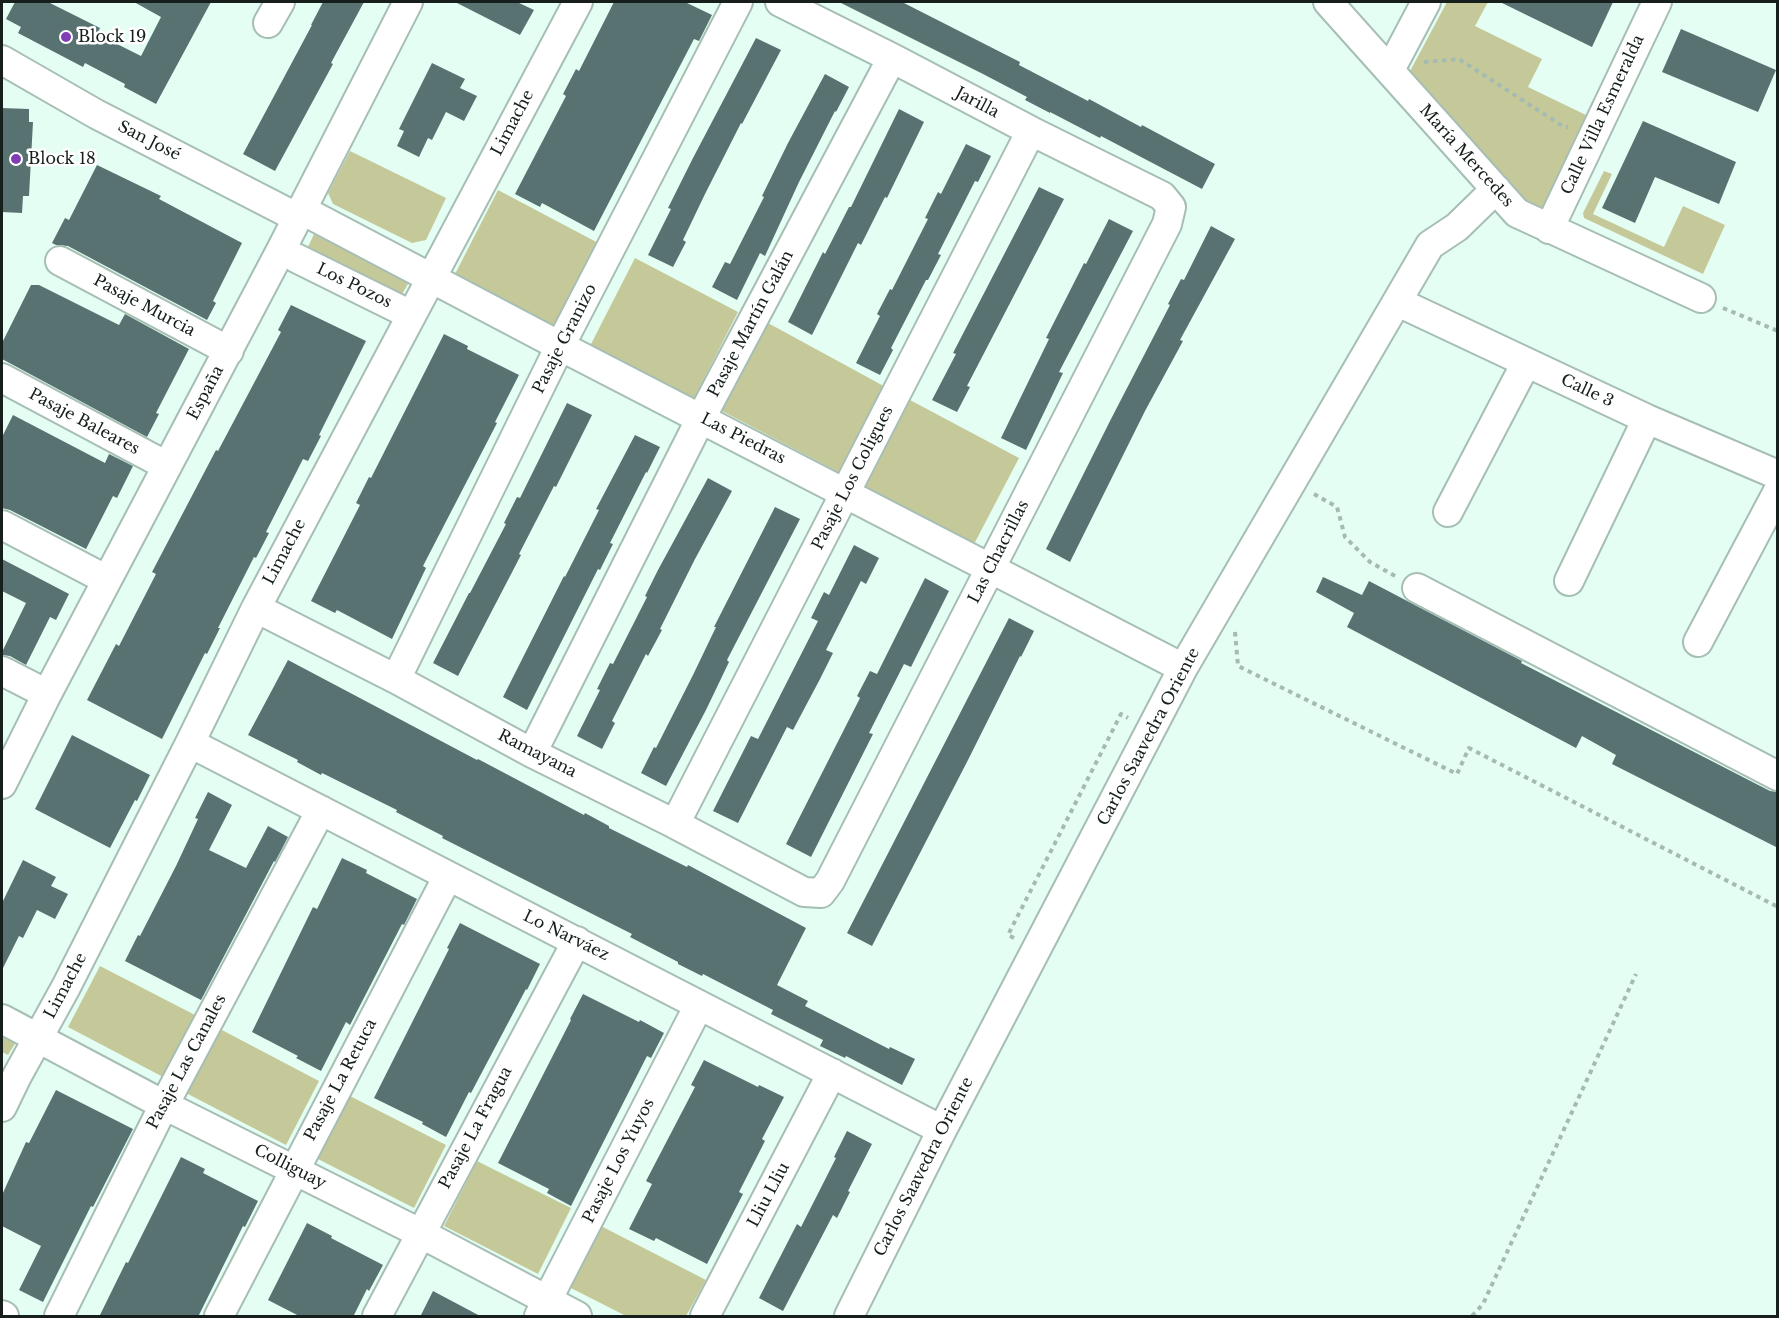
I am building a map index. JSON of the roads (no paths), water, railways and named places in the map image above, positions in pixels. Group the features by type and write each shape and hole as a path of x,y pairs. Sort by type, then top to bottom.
{"street":[{"name":"España","path":"2,784 47,694 229,351 408,2"},
{"name":"Limache","path":"2,1107 9,1072 38,1038 66,987 256,608 578,2"},
{"name":"Pasaje Granizo","path":"396,679 560,346 738,2"},
{"name":"Jarilla","path":"780,2 1030,131 1162,195 1171,207"},
{"name":"María Mercedes","path":"1328,2 1517,213 1701,298"},
{"path":"1390,70 1426,2"},
{"name":"Calle Villa Esmeralda","path":"1549,229 1657,2"},
{"name":"Pasaje Martín Galán","path":"532,753 701,418 892,58"},
{"name":"San José","path":"2,60 96,114 300,214"},
{"name":"Pasaje Los Coligues","path":"675,824 1030,131"},
{"name":"Carlos Saavedra Oriente","path":"849,1317 942,1130 1184,668 1430,245 1457,227 1496,189"},
{"name":"Las Chacrillas","path":"821,893 835,871 1167,224 1171,207"},
{"name":"Las Piedras","path":"300,214 431,277 1184,668"},
{"name":"Los Pozos","path":"296,258 411,315"},
{"name":"Pasaje Murcia","path":"60,261 229,351"},
{"name":"Calle 3","path":"1398,302 1647,419 1778,475"},
{"path":"1448,512 1526,363"},
{"name":"Pasaje Baleares","path":"2,378 167,466"},
{"path":"1569,580 1647,419"},
{"path":"1698,642 1778,491"},
{"path":"2,525 108,580"},
{"path":"1417,588 1778,776"},
{"name":"Ramayana","path":"256,608 804,892 821,893"},
{"path":"2,671 47,694"},
{"name":"Lo Narváez","path":"190,743 942,1130"},
{"name":"Pasaje Las Canales","path":"59,1317 164,1105 321,810"},
{"name":"Pasaje La Retuca","path":"219,1317 448,876"},
{"name":"Pasaje La Fragua","path":"377,1317 577,941"},
{"name":"Pasaje Los Yuyos","path":"543,1309 699,1005"},
{"name":"Colliguay","path":"2,1020 164,1105 420,1233 543,1309 577,1317"},
{"name":"Lliu Lliu","path":"705,1317 832,1073"}],"place":[{"name":"Block 19","path":"66,37"},
{"name":"Block 18","path":"16,159"}]}
